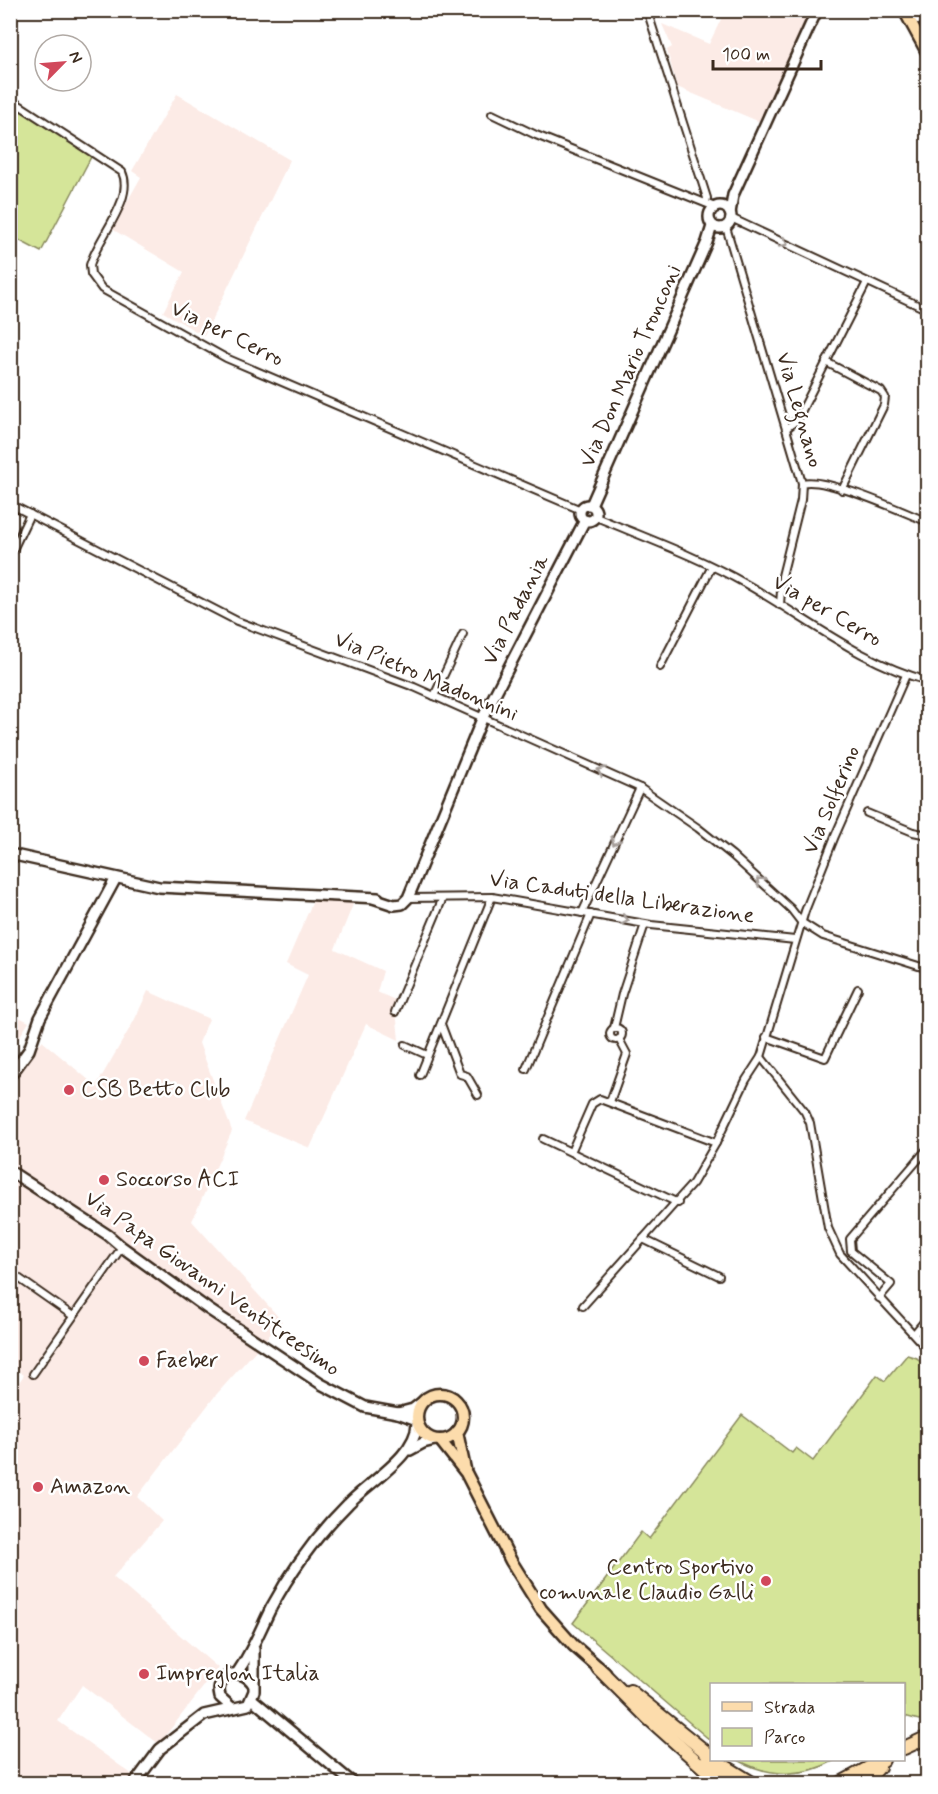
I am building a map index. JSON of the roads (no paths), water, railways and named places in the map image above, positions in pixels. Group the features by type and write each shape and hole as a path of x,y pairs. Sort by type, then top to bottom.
{"highway":[{"path":"598,1668 657,1711 710,1755"},
{"path":"598,1668 648,1718 722,1784"},
{"path":"905,1747 927,1737"},
{"path":"718,1761 754,1784"},
{"path":"839,1784 883,1761"},
{"path":"864,1784 884,1761"}],"main road":[{"path":"907,15 927,54"},
{"path":"466,1473 457,1432 463,1416 455,1400 438,1394 422,1402 417,1421 422,1432 438,1440 466,1473 529,1592 555,1626 598,1668 736,1784"},
{"path":"438,1440 457,1432"}],"street":[{"path":"647,10 707,198 714,205"},
{"path":"733,195 714,205 708,215 719,227 731,215 733,195 817,10"},
{"path":"907,15 927,21"},
{"name":"Via per Cerro","path":"10,99 122,172 126,180 124,197 90,265 95,283 102,289 226,358 581,510"},
{"path":"492,114 536,135 714,205 927,310"},
{"name":"Via Don Mario Tronconi","path":"591,505 707,242 719,227"},
{"name":"Via Legnano","path":"719,227 787,428 802,483 801,500 782,576 780,606"},
{"path":"787,428 797,420 867,282"},
{"path":"826,362 881,391 885,397 884,405 842,490"},
{"path":"802,483 814,482 842,490 927,522"},
{"name":"Via Pietro Madonnini","path":"10,504 237,621 434,696 640,788 698,828 732,855 791,909 801,922 823,936 927,966"},
{"path":"591,505 596,510 596,516 592,520 585,520 581,510 584,506 591,505"},
{"path":"10,556 30,514"},
{"name":"Via per Cerro","path":"596,516 744,582 780,606 906,675 927,681"},
{"name":"Via Padania","path":"408,898 482,719 585,520"},
{"path":"660,667 711,568"},
{"path":"434,696 463,634"},
{"name":"Via Solferino","path":"583,1306 678,1203 693,1183 716,1143 746,1080 760,1057 801,922 835,836 906,675"},
{"path":"582,912 640,788"},
{"path":"867,813 913,832 927,835"},
{"name":"Via Caduti della Liberazione","path":"10,854 159,887 373,898 394,905 402,904 408,898 442,900 492,897 645,924 795,940"},
{"path":"10,1076 29,1050 40,1018 116,878"},
{"path":"420,1075 492,897"},
{"path":"395,1012 442,900"},
{"path":"526,1069 591,914"},
{"path":"610,1102 627,1054 619,1039 621,1031 614,1029 613,1023 645,924"},
{"path":"766,1037 825,1058 858,989"},
{"path":"441,1024 460,1074 467,1076 478,1095"},
{"path":"405,1045 427,1055"},
{"path":"760,1057 799,1103 810,1123 825,1212 833,1241 850,1268 927,1350"},
{"path":"571,1152 594,1102 600,1099 716,1143"},
{"path":"543,1139 678,1203"},
{"path":"879,1298 891,1284 851,1251 850,1239 927,1148"},
{"name":"Via Papa Giovanni Ventitreesimo","path":"10,1171 108,1235 122,1248 208,1309 346,1400 365,1407 398,1413 417,1421"},
{"path":"643,1239 719,1276"},
{"path":"33,1374 122,1248"},
{"path":"10,1272 73,1316"},
{"path":"914,1334 927,1317"},
{"path":"398,1413 413,1409 422,1402"},
{"path":"134,1784 160,1749 210,1712 220,1697 219,1685 223,1679 237,1673 254,1649 270,1610 305,1553 349,1503 403,1454 414,1440 417,1421"},
{"path":"403,1454 423,1443 438,1440"},
{"path":"210,1712 242,1708 252,1700 254,1649"},
{"path":"237,1673 249,1678 253,1684"},
{"path":"220,1697 232,1708"},
{"path":"252,1700 354,1784"}],"place":[{"name":"CSB Betto Club","path":"69,1090"},
{"name":"Soccorso ACI","path":"104,1180"},
{"name":"Faeber","path":"144,1361"},
{"name":"Amazon","path":"38,1487"},
{"name":"Centro Sportivo comunale Claudio Galli","path":"766,1581"},
{"name":"Impreglon Italia","path":"144,1674"}]}
